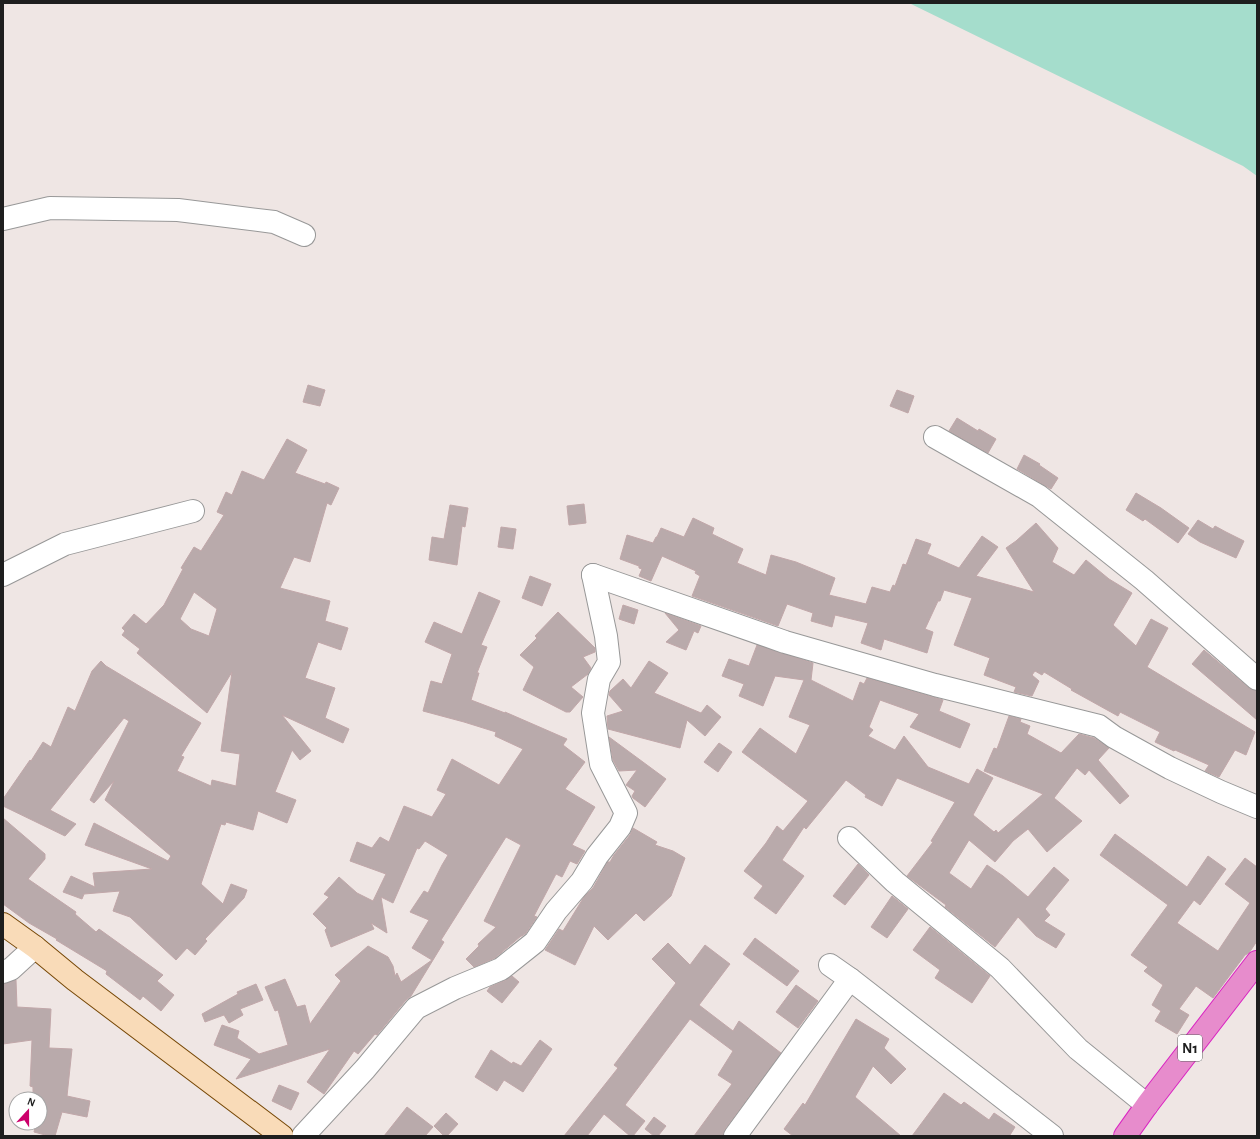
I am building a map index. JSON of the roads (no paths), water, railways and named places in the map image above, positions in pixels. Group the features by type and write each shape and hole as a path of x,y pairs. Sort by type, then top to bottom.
{"highway":[{"name":"N1","path":"1125,1136 1146,1105 1257,962"}],"main road":[{"path":"3,924 282,1136"}],"street":[{"path":"3,219 50,208 178,210 274,222 304,235"},
{"path":"935,437 1039,496 1144,580 1257,679"},
{"path":"3,575 65,544 193,511"},
{"path":"303,1136 365,1069 416,1008 455,988 501,969 535,942 556,911 582,881 597,856 620,827 626,813 601,764 593,713 600,679 609,662 606,636 594,575 785,642 935,685 1099,726 1114,737 1170,768 1257,807"},
{"path":"849,838 895,882 1000,968 1078,1049 1146,1105"},
{"path":"3,972 11,969 35,947"},
{"path":"830,965 1052,1136"},
{"path":"735,1136 850,979"}]}
